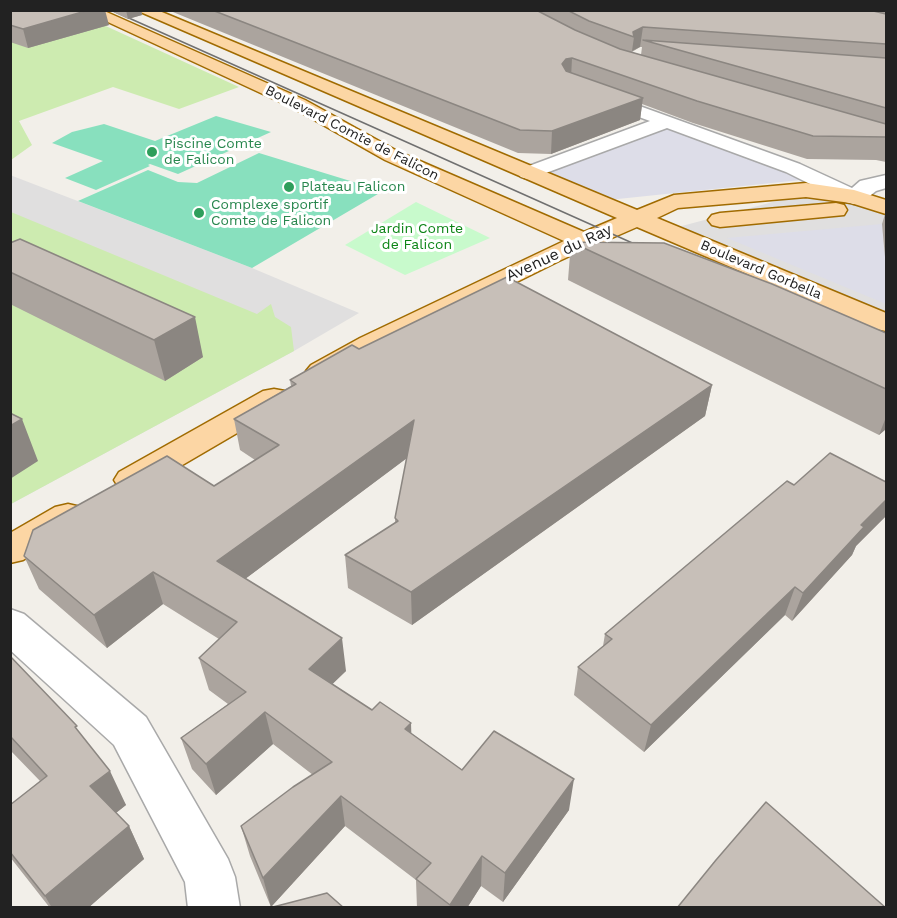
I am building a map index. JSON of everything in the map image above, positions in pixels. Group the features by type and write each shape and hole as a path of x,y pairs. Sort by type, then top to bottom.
{"main road":[{"name":"Boulevard Comte de Falicon","path":"89,10 299,104 392,156 583,241"},
{"name":"Boulevard Comte de Falicon","path":"143,10 635,217"},
{"name":"Avenue du Ray","path":"10,550 352,353 635,217 674,202 806,190 854,197 886,208"},
{"name":"Avenue du Ray","path":"820,212 844,205 854,197"},
{"name":"Avenue du Ray","path":"697,231 820,212 886,208"},
{"name":"Boulevard Gorbella","path":"635,217 697,231 886,323"},
{"path":"583,241 621,252"}],"street":[{"path":"581,90 793,168 854,197 868,186 886,182"},
{"path":"528,173 666,122"},
{"path":"10,625 130,731 210,877 214,908"}],"shaded area":[{"path":"666,122 803,174 801,180 608,200 540,172"},
{"path":"10,175 252,268 359,313 294,351 11,504"},
{"path":"826,188 886,201 886,328 659,232"},
{"path":"882,224 884,251 886,251 886,304 727,238"}],"green space":[{"path":"11,11 73,11 239,87 179,109 113,87 19,121 32,145 11,160"},
{"name":"Piscine Comte de Falicon","path":"216,116 271,132 178,174 150,164 148,165 150,166 96,190 65,178 103,161 52,143 72,132 104,124 155,141"},
{"name":"Complexe sportif Comte de Falicon","path":"259,153 383,191 252,268 78,201 148,170 178,182 197,183"},
{"name":"Jardin Comte de Falicon","path":"416,202 490,238 405,275 345,245"},
{"path":"11,212 257,314 271,304 275,317 291,327 294,351 11,504"}],"building":[{"path":"10,10 89,10 23,29 10,25"},
{"path":"212,10 536,10 620,49 886,124 886,137 813,136 697,101 572,58 566,59 562,64 566,71 643,98 552,131 520,130"},
{"path":"567,10 869,10 886,14 886,44 643,27 633,32 634,37 589,21"},
{"path":"643,40 886,58 886,108"},
{"path":"20,239 195,317 154,340 10,272 10,243"},
{"path":"571,242 664,243 772,284 886,333 886,389"},
{"path":"507,277 712,385 411,592 345,555 398,521 395,518 414,420 217,561 342,638 309,669 372,710 380,702 411,723 405,729 462,770 494,731 574,779 505,873 482,856 450,905 416,879 431,863 341,796 263,878 241,826 293,787 332,762 265,712 206,764 181,738 246,692 199,658 237,622 153,572 94,615 24,556 33,530 167,456 214,486 279,445 234,419 296,384 290,380 352,345 359,349"},
{"path":"10,413 22,419 10,426"},
{"path":"830,453 886,482 886,500 861,525 864,527 803,593 795,587 651,725 578,667 612,639 605,634 787,481 794,485"},
{"path":"10,656 77,726 75,727 110,771 90,786 129,826 45,896 10,852 10,805 47,776 10,736"},
{"path":"766,802 886,908 677,908"},
{"path":"327,893 344,908 273,908 273,907"}],"tram line":[{"path":"111,10 648,250"}],"place":[{"name":"Piscine Comte de Falicon","path":"152,152"},
{"name":"Plateau Falicon","path":"289,187"},
{"name":"Complexe sportif Comte de Falicon","path":"199,213"}]}
